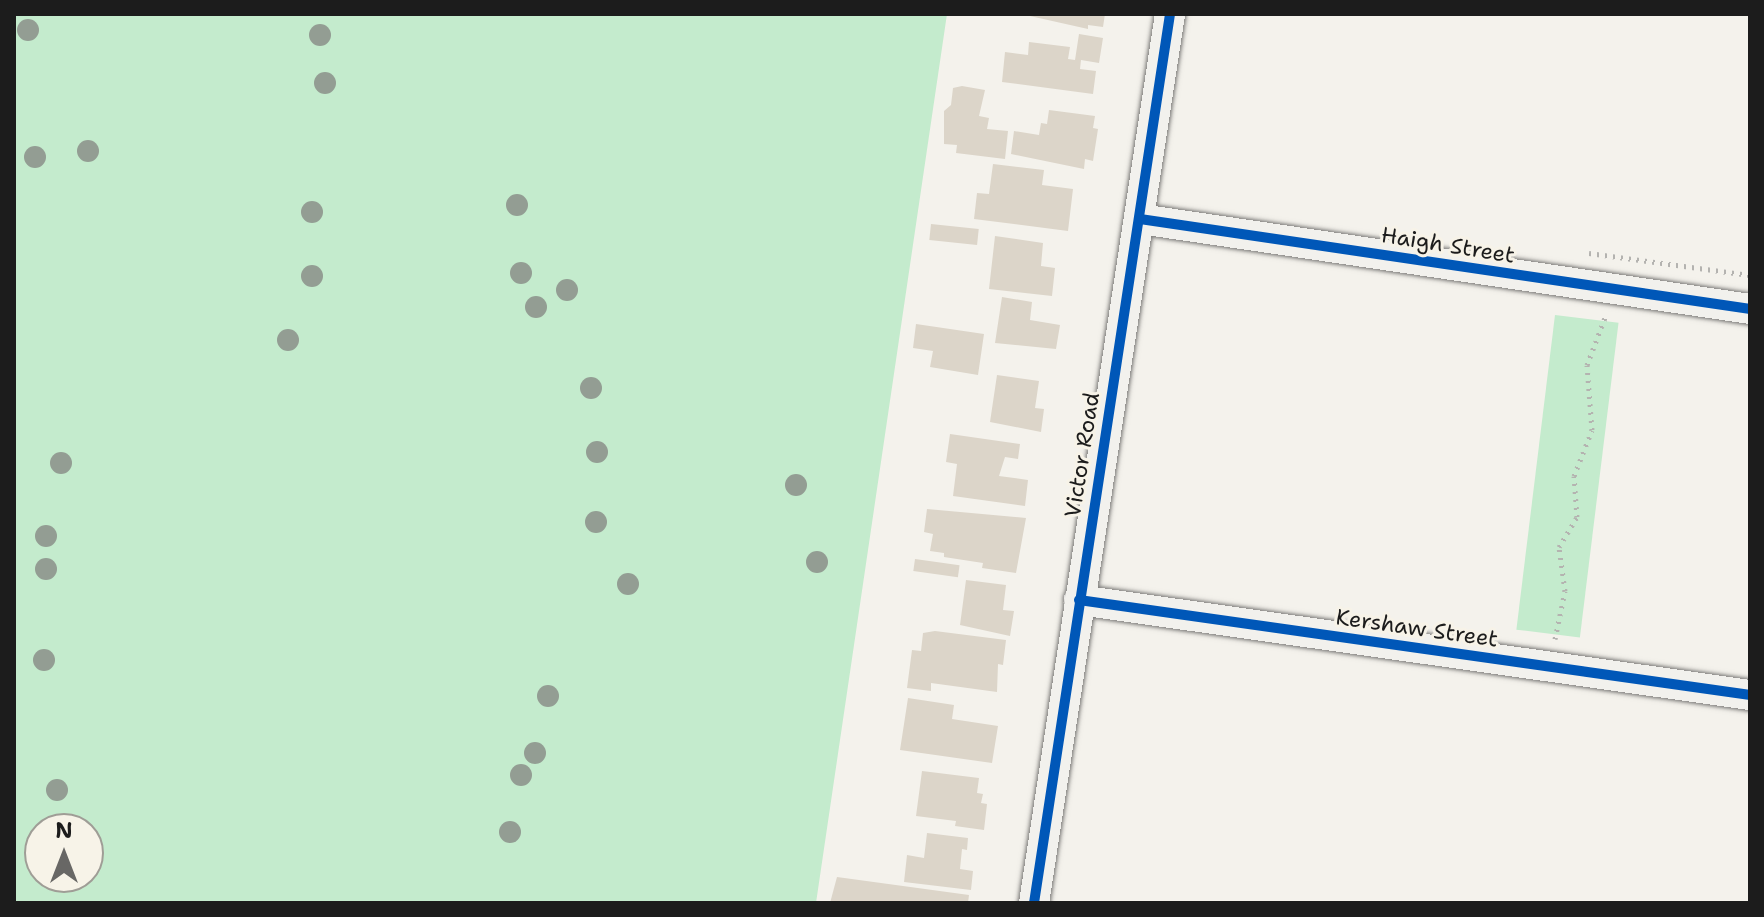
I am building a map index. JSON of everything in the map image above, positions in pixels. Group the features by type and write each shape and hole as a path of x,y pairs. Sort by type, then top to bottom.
{"street":[{"name":"Victor Road","path":"1034,903 1170,14"},
{"name":"Haigh Street","path":"1140,219 1750,309"},
{"name":"Kershaw Street","path":"1079,600 1750,695"}],"path":[{"path":"1550,668 1565,591 1559,547 1577,517 1574,476 1592,430 1587,365 1604,327 1610,290"}],"green space":[{"path":"14,14 947,14 816,903 14,903"},
{"path":"1555,315 1619,323 1580,637 1516,630"}],"building":[{"path":"1021,14 1105,14 1103,27 1088,25 1088,29"},
{"path":"1079,34 1103,38 1099,63 1081,60 1080,69 1096,71 1093,94 1002,82 1005,52 1028,55 1029,42 1070,47 1068,59 1075,60"},
{"path":"962,86 985,90 979,116 989,118 987,129 1008,131 1005,159 956,153 957,145 944,144 944,111 951,105 953,88"},
{"path":"1049,110 1095,116 1093,128 1098,129 1093,161 1085,159 1084,169 1011,154 1014,131 1039,135 1041,123 1047,124"},
{"path":"993,164 1044,170 1042,185 1073,189 1068,231 974,219 977,193 989,194"},
{"path":"931,224 979,229 977,245 929,240"},
{"path":"995,236 1043,243 1041,266 1055,268 1052,296 989,289"},
{"path":"1002,297 1032,302 1030,320 1060,325 1056,349 995,343"},
{"path":"916,324 984,334 978,375 930,367 933,351 913,348"},
{"path":"997,375 1039,381 1035,408 1044,409 1041,432 990,422"},
{"path":"950,434 1020,444 1018,459 1005,457 999,476 1028,480 1025,506 953,496 957,464 946,462"},
{"path":"927,509 1026,518 1016,573 982,568 983,563 944,557 944,553 930,551 933,534 924,532"},
{"path":"915,559 960,565 958,577 913,571"},
{"path":"966,580 1006,585 1003,610 1014,611 1010,636 960,625"},
{"path":"935,631 1006,640 1003,665 998,664 997,692 931,683 931,691 907,688 912,650 921,651 923,633"},
{"path":"908,698 954,705 952,719 998,726 992,763 900,750"},
{"path":"922,771 979,778 977,793 983,794 981,803 987,804 984,830 955,826 956,821 916,816"},
{"path":"927,833 968,838 967,850 962,849 960,869 973,871 971,890 904,882 907,855 924,858"},
{"path":"837,877 969,895 968,903 830,903"}],"cycle path":[{"path":"1034,903 1170,14"},
{"path":"1140,219 1750,309"},
{"path":"1079,600 1750,695"}]}
